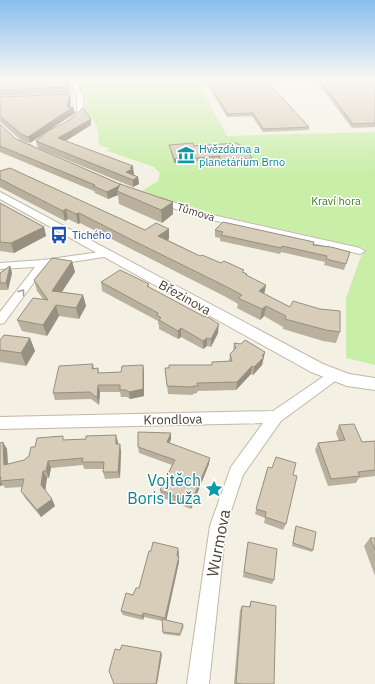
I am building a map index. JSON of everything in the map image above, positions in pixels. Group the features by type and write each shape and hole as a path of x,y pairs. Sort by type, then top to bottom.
{"street":[{"path":"63,127 79,115 79,112"},
{"path":"0,124 20,143 33,146 40,153"},
{"name":"Březinova","path":"0,195 333,375 353,382 375,384"},
{"name":"Tůmova","path":"150,197 202,215 360,251"},
{"path":"0,266 43,263 107,254"},
{"path":"0,320 43,263"},
{"path":"276,417 333,375"},
{"name":"Krondlova","path":"0,423 276,417"},
{"name":"Wurmova","path":"198,684 218,526 236,472 276,417"}],"green space":[{"name":"Kraví hora","path":"214,112 227,136 375,132 375,365 346,358 346,298 364,248 217,215 142,191 158,181 160,173 154,167 105,150 111,149 99,145 97,126 87,113"}],"building":[{"path":"0,112 66,112 28,137 21,134 0,116"},
{"path":"79,112 86,112 91,119 58,138 133,166 130,168 133,169 126,172 138,177 133,180 36,141 48,131 70,120"},
{"path":"227,112 295,112 309,127 263,129 253,113 228,114"},
{"path":"344,112 375,112 375,123 353,124"},
{"path":"0,124 16,139 120,184 119,186 107,192 93,186 95,185 0,146"},
{"path":"193,143 194,146 236,143 246,148 252,158 219,161 220,156 187,159 185,156 174,159 169,145"},
{"path":"10,168 145,230 156,223 169,229 158,236 200,256 202,255 221,263 224,261 244,270 242,272 247,274 246,275 266,285 259,291 290,307 293,301 320,309 340,311 340,332 326,330 285,319 286,316 266,306 262,309 238,298 242,295 79,213 76,214 66,209 63,211 0,179 0,171"},
{"path":"120,184 173,202 161,210 117,191"},
{"path":"0,203 44,227 11,243 0,242"},
{"path":"223,222 314,242 313,245 331,247 350,252 346,264 326,259 327,256 221,235 223,232 215,230"},
{"path":"52,258 72,261 52,291 83,295 76,308 56,305 43,325 17,320 33,298 48,300 34,280"},
{"path":"10,266 6,283 0,283 0,273"},
{"path":"120,270 149,284 147,286 219,324 211,339 207,338 203,341 181,328 178,331 159,320 161,318 157,315 158,313 101,282"},
{"path":"4,335 30,338 21,353 0,350 0,340"},
{"path":"245,340 265,352 262,356 264,357 254,367 252,366 237,382 197,383 198,386 193,387 167,386 165,368 169,368 169,365 212,365 212,362 232,361 230,354 236,348 234,343 241,344"},
{"path":"93,364 92,369 98,368 98,373 121,372 122,366 143,365 143,389 129,392 126,390 120,390 120,385 98,385 97,398 90,392 53,393 59,366"},
{"path":"354,424 362,442 375,441 375,470 358,472 360,476 331,479 318,443 345,440 339,425"},
{"path":"138,432 171,433 167,442 210,458 191,503 160,490 175,460 138,447"},
{"path":"116,435 116,444 120,444 118,472 103,472 104,462 82,462 83,458 48,461 46,471 43,471 41,485 52,499 37,510 21,491 24,479 0,481 0,443 3,442 4,465 24,460 29,456 31,447 35,447 37,438 63,436 63,440 86,439 86,436"},
{"path":"276,457 296,463 293,475 297,476 286,524 265,517 266,512 256,509 268,467 272,468"},
{"path":"296,526 316,532 313,550 293,543"},
{"path":"370,538 375,538 375,550"},
{"path":"153,542 178,548 177,556 179,556 165,618 143,613 142,616 121,611 126,593 133,595 136,588 139,588 149,551 151,551"},
{"path":"248,542 277,549 274,580 244,572"},
{"path":"251,601 276,606 274,684 236,683 242,606 250,607"},
{"path":"162,619 183,624 180,634 163,632"},
{"path":"122,645 161,652 156,684 114,684 109,671 115,649 120,650"}],"place":[{"name":"Hvězdárna a planetárium Brno","path":"186,155"},
{"name":"Tichého","path":"59,235"},
{"name":"Vojtěch Boris Luža","path":"214,489"}]}
